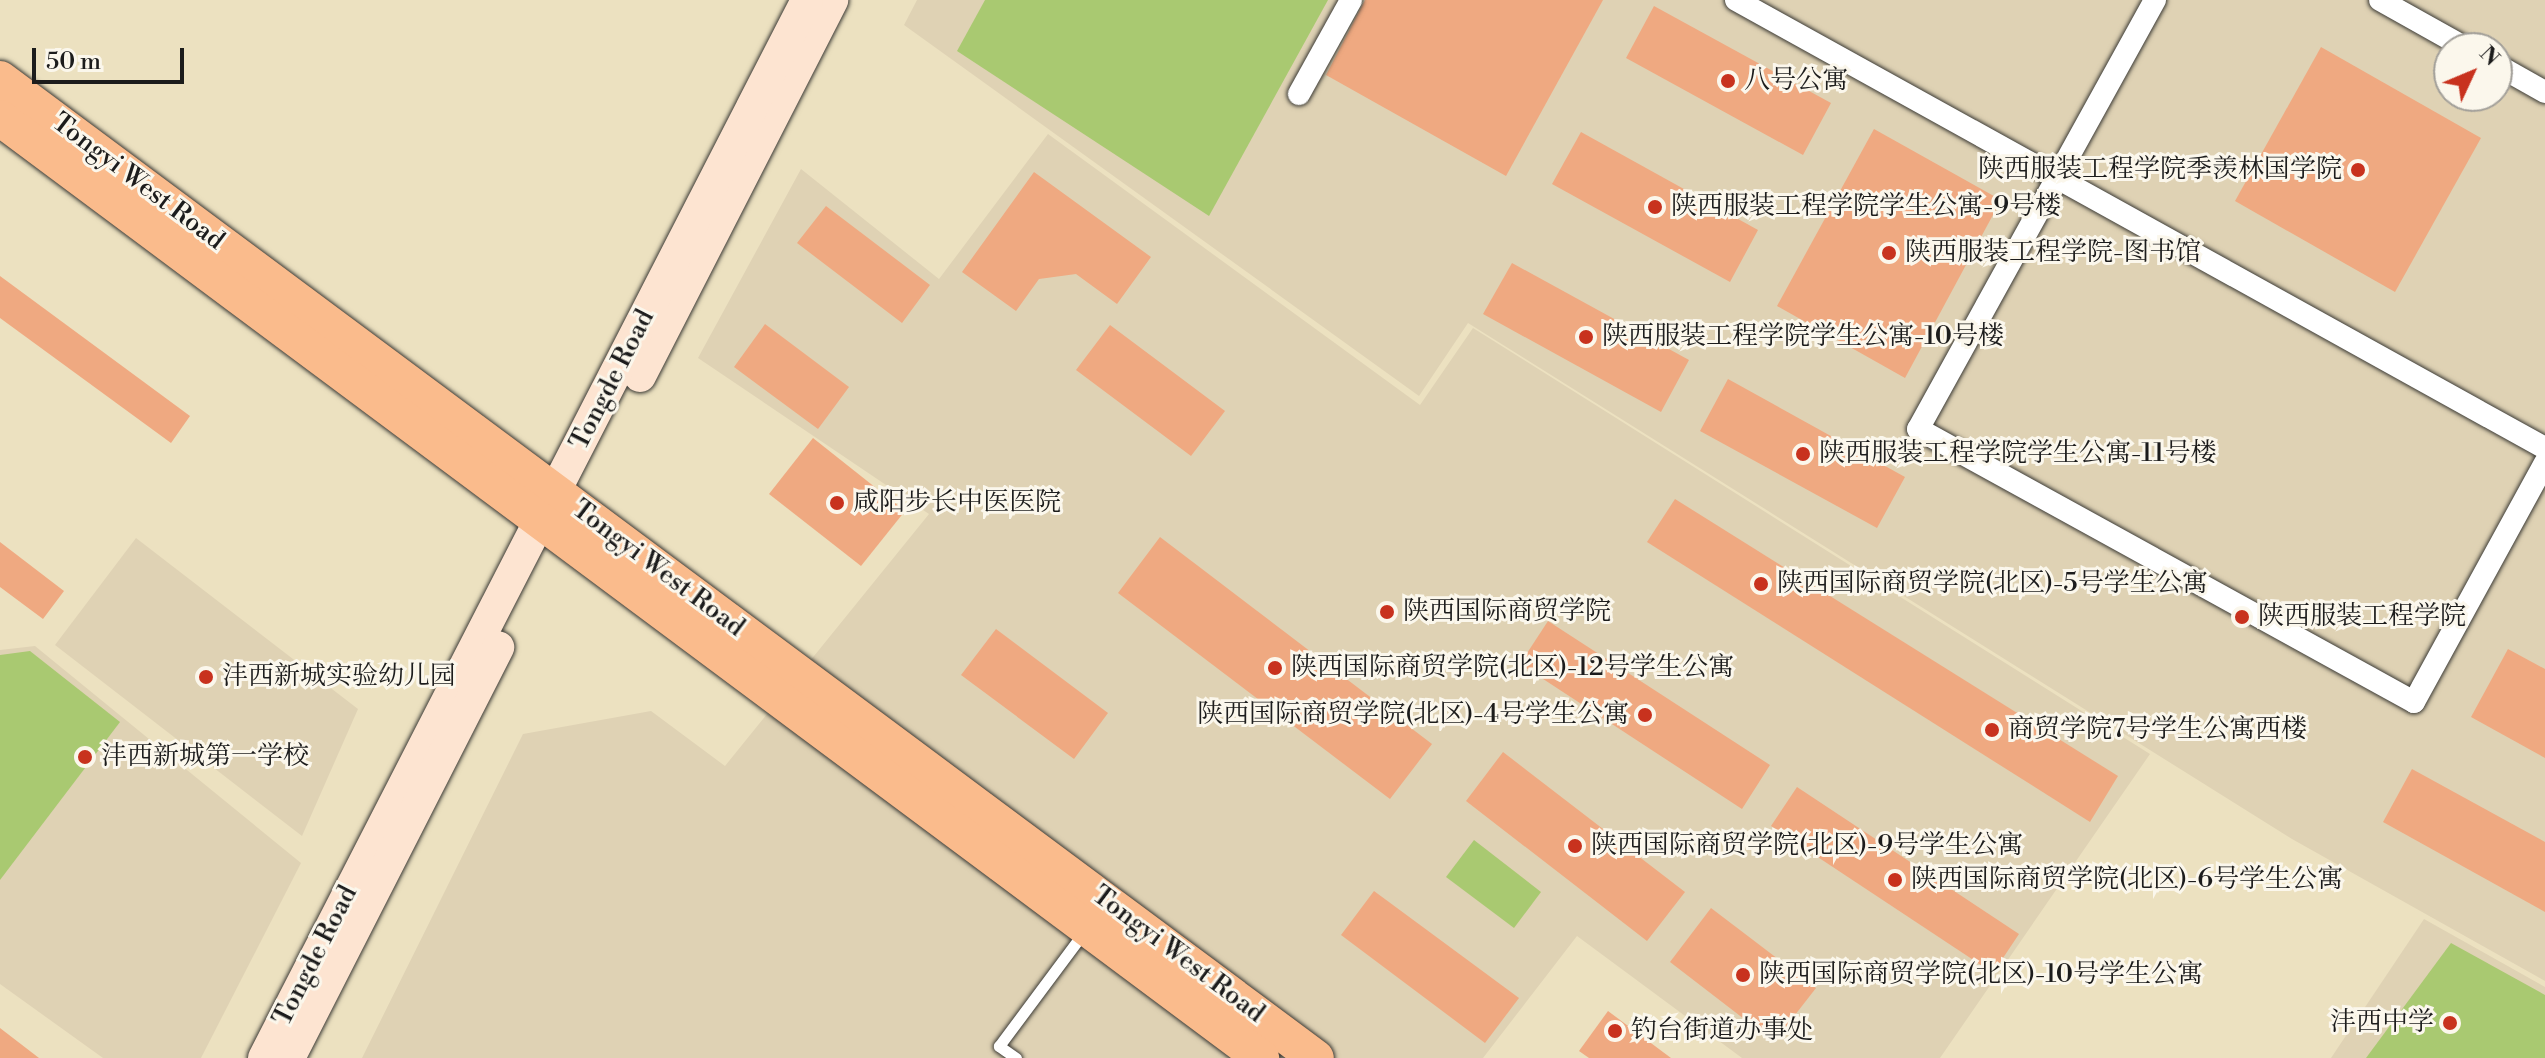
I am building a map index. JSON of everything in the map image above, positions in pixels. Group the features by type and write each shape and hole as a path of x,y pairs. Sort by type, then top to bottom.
{"main road":[{"name":"Tongyi West Road","path":"0,79 1087,928 1261,1058"},
{"name":"Tongyi West Road","path":"0,118 1316,1058"}],"street":[{"name":"Tongde Road","path":"289,1058 807,0"},
{"name":"Tongde Road","path":"264,1058 832,0"},
{"path":"1299,94 1351,0"},
{"path":"1736,0 2545,448"},
{"path":"2155,0 1918,429 2414,702 2545,463"},
{"path":"2380,0 2437,32"},
{"path":"2513,74 2545,92"}],"lane":[{"path":"1016,1058 999,1046 1087,928"}],"shaded area":[{"name":"陕西服装工程学院","path":"917,0 2545,0 2545,981 2292,839 1468,323 1419,396 904,25"},
{"name":"陕西国际商贸学院","path":"1048,134 1420,405 1473,328 2150,754 1940,1058 1742,1058 1577,936 1483,1058 362,1058 523,734 651,711 725,766 929,514 698,358 801,169 939,279"},
{"name":"沣西新城实验幼儿园","path":"136,538 358,709 302,836 55,645"},
{"name":"沣西新城第一学校","path":"35,646 301,863 201,1058 103,1058 0,984 0,650"},
{"name":"沣西中学","path":"2424,919 2545,987 2545,1058 2331,1058"}],"green space":[{"path":"985,0 1328,0 1209,216 957,51"},
{"path":"30,651 120,722 0,880 0,655"},
{"path":"1474,840 1541,892 1514,928 1446,877"},
{"name":"沣西中学","path":"2451,943 2545,995 2545,1058 2366,1058"}],"building":[{"path":"1365,0 1603,0 1506,176 1326,75"},
{"name":"八号公寓","path":"1654,6 1831,103 1803,155 1626,58"},
{"name":"陕西服装工程学院季羡林国学院","path":"2321,47 2481,138 2395,292 2235,201"},
{"name":"陕西服装工程学院-图书馆","path":"1874,129 2001,200 1905,378 1777,306"},
{"name":"陕西服装工程学院学生公寓-9号楼","path":"1581,132 1758,230 1730,282 1552,184"},
{"path":"1034,172 1151,257 1117,304 1076,274 1039,279 1016,311 962,272"},
{"path":"826,206 930,285 902,323 797,243"},
{"name":"陕西服装工程学院学生公寓-10号楼","path":"1512,263 1689,360 1661,412 1483,314"},
{"path":"0,276 190,416 171,443 0,318"},
{"path":"765,324 849,387 818,429 734,367"},
{"path":"1110,325 1225,411 1191,456 1076,370"},
{"name":"陕西服装工程学院学生公寓-11号楼","path":"1728,379 1905,477 1877,528 1700,431"},
{"name":"咸阳步长中医医院","path":"813,438 905,511 861,566 769,494"},
{"path":"1675,499 2118,776 2090,822 1647,542"},
{"name":"陕西国际商贸学院(北区)-12号学生公寓","path":"1160,537 1432,744 1390,799 1118,593"},
{"path":"0,542 64,591 43,619 0,587"},
{"name":"陕西国际商贸学院(北区)-4号学生公寓","path":"1548,621 1770,765 1742,809 1520,664"},
{"path":"996,629 1108,713 1074,759 961,675"},
{"path":"2508,649 2545,669 2545,758 2471,717"},
{"name":"陕西国际商贸学院(北区)-9号学生公寓","path":"1503,752 1685,892 1647,941 1466,801"},
{"path":"2412,769 2545,842 2545,912 2383,822"},
{"name":"陕西国际商贸学院(北区)-6号学生公寓","path":"1797,787 2019,934 1993,973 1771,826"},
{"path":"1374,891 1519,998 1485,1043 1341,935"},
{"name":"陕西国际商贸学院(北区)-10号学生公寓","path":"1711,908 1816,988 1774,1042 1670,962"},
{"name":"钓台街道办事处","path":"1608,1011 1671,1058 1589,1058 1579,1051"},
{"path":"0,1028 39,1058 0,1058"}],"place":[{"name":"八号公寓","path":"1728,81"},
{"name":"陕西服装工程学院季羡林国学院","path":"2358,170"},
{"name":"陕西服装工程学院学生公寓-9号楼","path":"1655,207"},
{"name":"陕西服装工程学院-图书馆","path":"1889,253"},
{"name":"陕西服装工程学院学生公寓-10号楼","path":"1586,337"},
{"name":"陕西服装工程学院学生公寓-11号楼","path":"1803,454"},
{"name":"咸阳步长中医医院","path":"837,503"},
{"name":"陕西国际商贸学院(北区)-5号学生公寓","path":"1761,584"},
{"name":"陕西国际商贸学院","path":"1387,612"},
{"name":"陕西服装工程学院","path":"2242,617"},
{"name":"陕西国际商贸学院(北区)-12号学生公寓","path":"1275,668"},
{"name":"沣西新城实验幼儿园","path":"206,677"},
{"name":"陕西国际商贸学院(北区)-4号学生公寓","path":"1645,715"},
{"name":"商贸学院7号学生公寓西楼","path":"1992,730"},
{"name":"沣西新城第一学校","path":"85,757"},
{"name":"陕西国际商贸学院(北区)-9号学生公寓","path":"1575,846"},
{"name":"陕西国际商贸学院(北区)-6号学生公寓","path":"1895,880"},
{"name":"陕西国际商贸学院(北区)-10号学生公寓","path":"1743,975"},
{"name":"沣西中学","path":"2450,1023"},
{"name":"钓台街道办事处","path":"1615,1031"}]}
